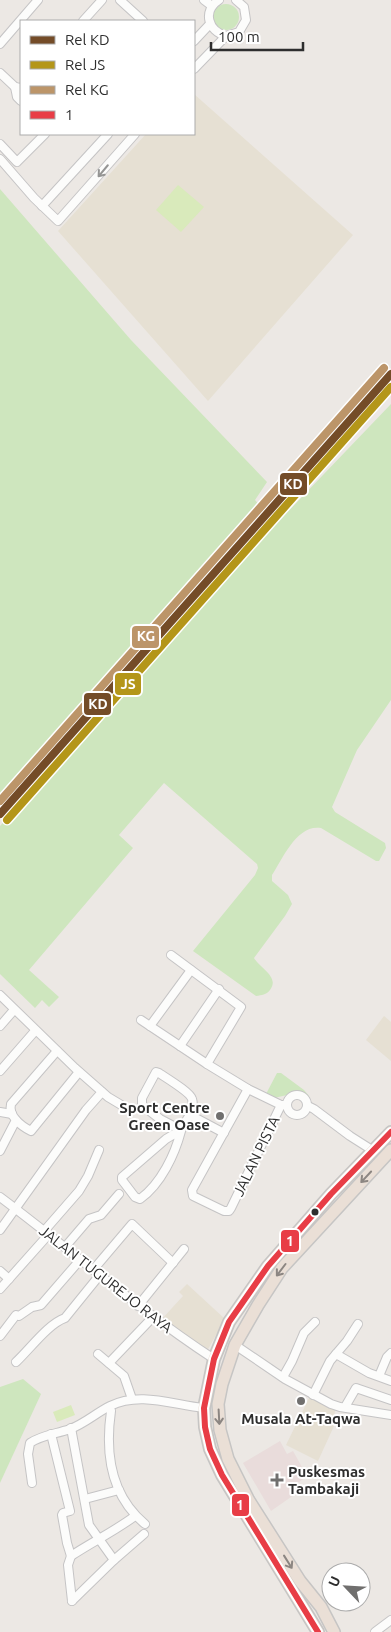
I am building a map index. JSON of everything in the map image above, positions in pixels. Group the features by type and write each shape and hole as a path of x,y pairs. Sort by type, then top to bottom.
{"highway":[{"path":"318,1632 222,1475 210,1449 205,1427 204,1408 214,1359 229,1322 268,1266 331,1194 391,1132"},
{"path":"334,1632 320,1607 300,1581 248,1499 228,1459 220,1430 218,1404 222,1384 235,1345 282,1268 391,1150"},
{"path":"331,1194 341,1204"}],"street":[{"path":"21,20 38,0"},
{"path":"84,20 102,0"},
{"path":"120,0 142,20"},
{"path":"204,0 212,6"},
{"path":"217,31 209,18 212,6 219,0"},
{"path":"195,41 217,31 239,32 244,27 246,20 240,3"},
{"path":"0,44 20,21"},
{"path":"195,67 217,31"},
{"path":"0,73 18,88 20,97"},
{"path":"0,144 16,162 20,162 45,135"},
{"path":"44,208 107,135"},
{"path":"0,159 44,208 58,220 134,135"},
{"path":"171,955 241,1007 207,1064"},
{"path":"150,1026 191,970"},
{"path":"180,1046 219,989"},
{"path":"0,995 79,1072 102,1092 128,1109"},
{"path":"0,1026 14,1010"},
{"path":"141,1020 207,1064 248,1089 284,1105 297,1116 304,1113 308,1106"},
{"path":"0,1071 35,1030"},
{"path":"0,1151 14,1117 10,1109 12,1104 57,1051"},
{"path":"0,1112 14,1117 32,1131 79,1072"},
{"path":"181,1130 160,1120 142,1105 142,1098 156,1072 190,1095 193,1103 189,1117 181,1130 180,1139 175,1150 155,1185 140,1199 135,1197 122,1180 122,1177 166,1139 181,1130"},
{"path":"189,1117 223,1135 248,1089"},
{"path":"0,1230 84,1113 102,1092"},
{"path":"284,1105 290,1098 298,1095 305,1098 308,1106"},
{"name":"JALAN PISTA","path":"223,1135 192,1190 194,1196 224,1211 229,1211 284,1105"},
{"path":"308,1106 314,1108 350,1136 372,1150"},
{"path":"0,1289 79,1191 88,1176 99,1150"},
{"path":"65,1247 89,1219 101,1215 119,1194"},
{"name":"JALAN TUGUREJO RAYA","path":"0,1197 47,1232 153,1318 214,1359"},
{"path":"16,1362 50,1327 65,1318 129,1225 134,1224 173,1262"},
{"path":"138,1306 184,1249"},
{"path":"0,1336 14,1316 19,1316 32,1306 41,1305 80,1260"},
{"path":"0,1271 9,1279"},
{"path":"110,1363 153,1318"},
{"path":"283,1378 304,1333 315,1322"},
{"path":"313,1395 327,1368 358,1324"},
{"path":"235,1345 283,1378 331,1404 391,1415"},
{"path":"379,1376 387,1356 391,1353"},
{"path":"98,1354 124,1376 132,1399"},
{"path":"336,1354 369,1373 391,1380"},
{"path":"344,1407 356,1388 391,1400"},
{"path":"32,1483 29,1446 32,1442 71,1428 111,1405 132,1399 147,1398 204,1408"},
{"path":"111,1411 107,1436 110,1465 114,1479 135,1516 145,1524"},
{"path":"71,1428 90,1525 114,1560"},
{"path":"51,1434 70,1511 62,1515 71,1556 68,1565 72,1600 144,1534"},
{"path":"85,1499 119,1490"},
{"path":"71,1556 118,1529 135,1516"},
{"path":"375,1632 391,1620"}],"shaded area":[{"path":"195,95 353,235 208,401 58,231 145,135 195,135"},
{"path":"384,1016 391,1022 391,1061 366,1040"},
{"path":"187,1284 225,1319 207,1351 161,1320 183,1296 179,1292"},
{"path":"310,1396 336,1408 332,1424 334,1426 318,1461 286,1445"},
{"name":"Puskesmas Tambakaji","path":"280,1441 287,1454 293,1451 307,1476 298,1483 301,1490 271,1511 243,1463"}],"green space":[{"path":"226,4 235,8 239,17 235,26 226,30 217,26 213,17 217,8"},
{"path":"178,185 204,207 181,232 156,210"},
{"path":"0,189 131,340 267,482 255,500 261,507 0,804"},
{"path":"391,404 391,700 357,750 332,807 335,812 385,843 386,848 379,861 321,828 312,828 298,837 272,875 272,881 288,895 292,904 254,958 273,981 268,992 256,996 193,951 255,875 258,868 257,864 164,783 119,835 133,848 29,970 59,997 49,1007 42,1000 35,1008 0,974 0,826 186,618"},
{"path":"277,1073 281,1073 309,1096 296,1093 274,1098 266,1094"},
{"path":"23,1379 41,1394 0,1483 0,1387"},
{"path":"71,1405 75,1415 57,1422 53,1412"}],"rail line":[{"name":"KG","path":"0,801 384,368"},
{"name":"KD","path":"0,814 391,374"},
{"name":"JS","path":"7,820 391,387"}],"transit line":[{"name":"1","path":"318,1632 222,1475 210,1449 205,1427 204,1408 214,1359 229,1322 268,1266 331,1194 391,1132"}],"place":[{"name":"Sport Centre Green Oase","path":"220,1116"},
{"name":"Musala At-Taqwa","path":"301,1401"},
{"name":"Puskesmas Tambakaji","path":"277,1480"}]}
